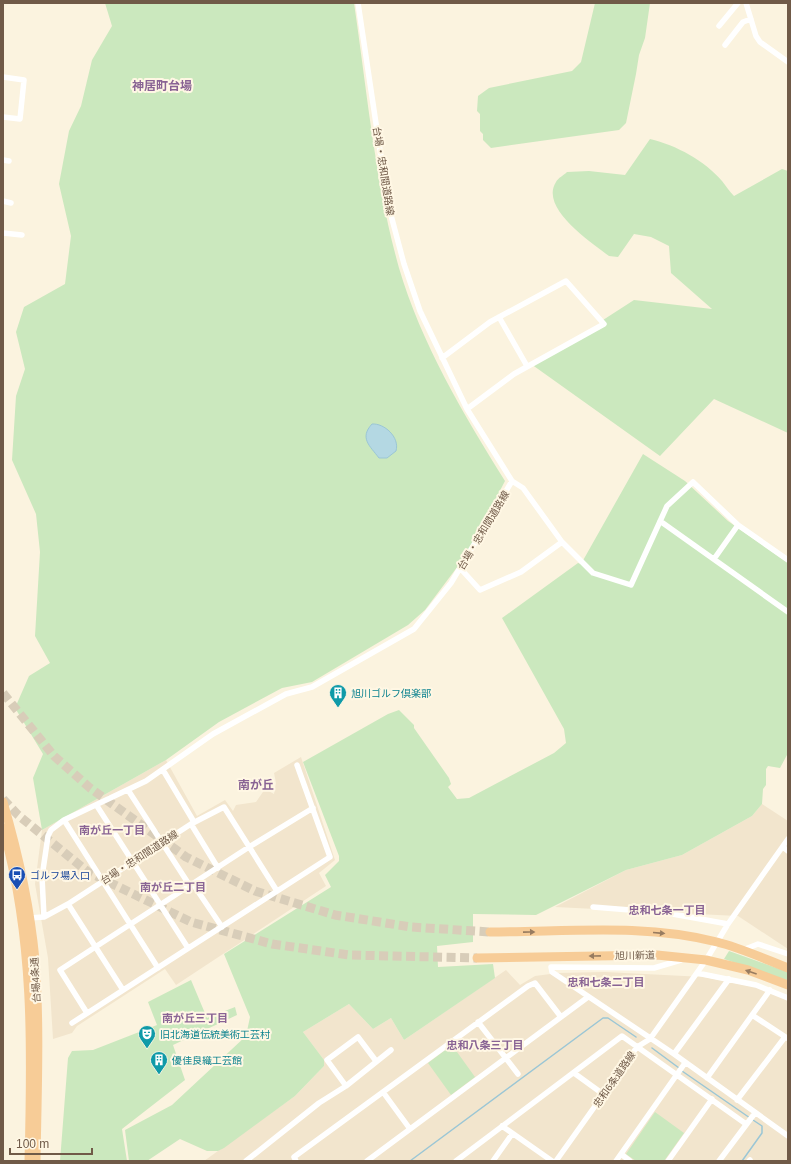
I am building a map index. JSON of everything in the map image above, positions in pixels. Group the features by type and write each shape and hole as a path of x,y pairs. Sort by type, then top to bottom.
{"highway":[{"name":"台場4条通","path":"3,802 19,861 26,918 36,974 38,1043 36,1161"},
{"name":"台場4条通","path":"3,828 26,918 30,1026 29,1161"},
{"path":"490,932 640,931 676,934 717,942 743,950 788,968"},
{"name":"旭川新道","path":"477,958 657,955 706,960 748,970 788,985"}],"street":[{"name":"台場・忠和間道路線","path":"44,917 42,877 48,836 51,830 64,820 97,806 163,770 213,734 286,694 312,687 339,673 414,629 460,568 512,481 467,409 420,311 404,264 388,204 358,3"},
{"path":"720,26 738,3"},
{"path":"746,3 756,36 760,42 788,62"},
{"path":"725,45 743,22 751,20"},
{"path":"3,77 24,80 20,119 3,117"},
{"path":"3,201 11,203"},
{"path":"3,233 22,235"},
{"path":"442,358 499,317 566,281 604,324 514,374 467,409"},
{"path":"499,317 528,366"},
{"path":"512,481 523,488 562,542 593,573 631,585 667,506 693,482 738,525 788,560"},
{"path":"660,521 788,612"},
{"path":"714,560 738,525"},
{"path":"460,568 480,590 521,572 562,542"},
{"path":"72,1023 330,857 297,765"},
{"path":"163,770 218,868"},
{"path":"128,790 162,843 222,926"},
{"path":"97,806 188,948"},
{"name":"台場・忠和間道路線","path":"26,918 44,917 68,904 192,823 224,807 249,847"},
{"path":"87,1013 60,970 249,847 313,808"},
{"path":"64,820 158,968"},
{"name":"忠和6条道路線","path":"556,1161 637,1047 650,1039 706,960 728,924 788,839"},
{"path":"249,847 277,891"},
{"path":"783,847 788,851"},
{"path":"68,904 123,990"},
{"path":"593,907 667,913 728,924"},
{"path":"743,950 758,944 788,954"},
{"path":"687,958 654,968 551,967 552,972 674,1054 681,1069 712,1099 788,1136"},
{"path":"697,973 729,979 770,990 788,998"},
{"path":"674,1054 729,979"},
{"path":"296,1161 294,1158 528,986 535,983 561,1017"},
{"path":"707,1078 770,990"},
{"path":"368,1161 588,997"},
{"path":"737,1100 786,1038 752,1015"},
{"path":"478,1022 518,1074"},
{"path":"456,1161 622,1036 637,1047 681,1069 707,1078 737,1100 750,1118"},
{"path":"346,1086 327,1060 358,1037 376,1061"},
{"path":"246,1161 319,1103 346,1086 391,1050"},
{"path":"616,1161 681,1069"},
{"path":"574,1073 603,1094"},
{"path":"383,1092 410,1129"},
{"path":"668,1161 712,1099"},
{"path":"719,1161 750,1118"},
{"path":"502,1126 552,1161"},
{"path":"493,1161 512,1134"},
{"path":"621,1154 630,1161"}],"shaded area":[{"path":"301,757 335,860 319,873 326,886 176,985 165,969 77,1026 72,1033 53,1039 48,958 35,884 42,830 166,760 197,816 225,800 233,811 236,805 256,802 265,789 274,794 276,783 274,773"},
{"path":"762,804 788,821 788,949 738,916 555,907 626,870 682,855 752,816"},
{"path":"506,970 520,985 535,976 558,973 605,972 704,977 761,988 788,1001 788,1161 204,1161 295,1096 324,1066 324,1060 303,1032 349,1004 373,1029 391,1018 404,1040"}],"green space":[{"name":"旭川ゴルフ倶楽部","path":"105,3 354,3 378,170 399,268 408,296 431,351 459,404 505,481 467,554 425,610 408,625 312,682 282,688 219,722 166,760 42,830 33,778 43,754 15,708 29,676 50,663 35,636 40,552 36,514 12,460 16,396 25,369 16,332 24,307 65,284 71,236 59,184 69,131 81,106 92,60 112,26"},
{"path":"595,3 650,3 645,38 639,55 626,123 619,130 491,148 483,140 483,134 480,131 480,114 477,111 478,96 489,88 572,71 581,62"},
{"path":"650,139 670,145 699,161 722,181 734,196 782,169 788,171 788,433 714,399 660,456 531,364 604,324 603,320 634,300 712,309 671,273 669,246 651,237 634,234 618,257 609,256 580,234 561,213 555,203 553,192 556,182 567,172 589,171 625,175"},
{"path":"643,454 685,481 728,521 788,563 788,753 780,768 768,766 766,769 766,785 763,789 762,804 752,816 682,855 626,870 536,915 473,914 473,942 437,946 438,967 493,964 495,978 404,1040 391,1018 373,1029 349,1004 303,1032 324,1060 324,1066 295,1096 224,1148 218,1151 207,1151 180,1139 147,1161 129,1161 125,1130 172,1105 246,1036 250,1017 224,954 331,887 325,875 339,861 339,856 303,762 388,714 399,710 414,725 414,728 449,778 451,784 448,787 457,799 469,798 554,753 566,743 564,729 502,618 578,563 581,564"},
{"path":"729,951 788,972 788,981 724,959"},
{"path":"191,980 207,1018 235,1007 237,1015 173,1045 185,1080 122,1129 127,1161 60,1161 68,1058 72,1051 93,1050 157,1025 148,1002"},
{"path":"452,1045 475,1077 451,1095 428,1063"},
{"path":"655,1112 684,1133 664,1161 636,1161 626,1154"}],"water":[{"path":"372,424 377,424 386,428 396,441 396,451 387,458 379,458 367,442 366,434"}],"waterway":[{"path":"410,1161 603,1018 608,1018 636,1037"},
{"path":"652,1048 679,1068"},
{"path":"682,1071 750,1118"},
{"path":"742,1161 762,1133 762,1126 753,1120"}],"tunnel":[{"path":"3,693 54,756 90,788 186,857 255,891 335,915 411,927 490,932"},
{"path":"3,799 18,815 88,872 191,922 272,944 349,955 477,958"}],"place":[{"name":"旭川ゴルフ倶楽部","path":"338,708"},
{"name":"ゴルフ場入口","path":"17,890"},
{"name":"旧北海道伝統美術工芸村","path":"147,1049"},
{"name":"優佳良織工芸館","path":"159,1075"}],"district":[{"name":"神居町台場","path":"162,86"},
{"name":"南が丘","path":"256,785"},
{"name":"南が丘一丁目","path":"112,830"},
{"name":"南が丘二丁目","path":"173,887"},
{"name":"忠和七条一丁目","path":"667,910"},
{"name":"忠和七条二丁目","path":"606,982"},
{"name":"南が丘三丁目","path":"195,1018"},
{"name":"忠和八条三丁目","path":"485,1045"}]}
